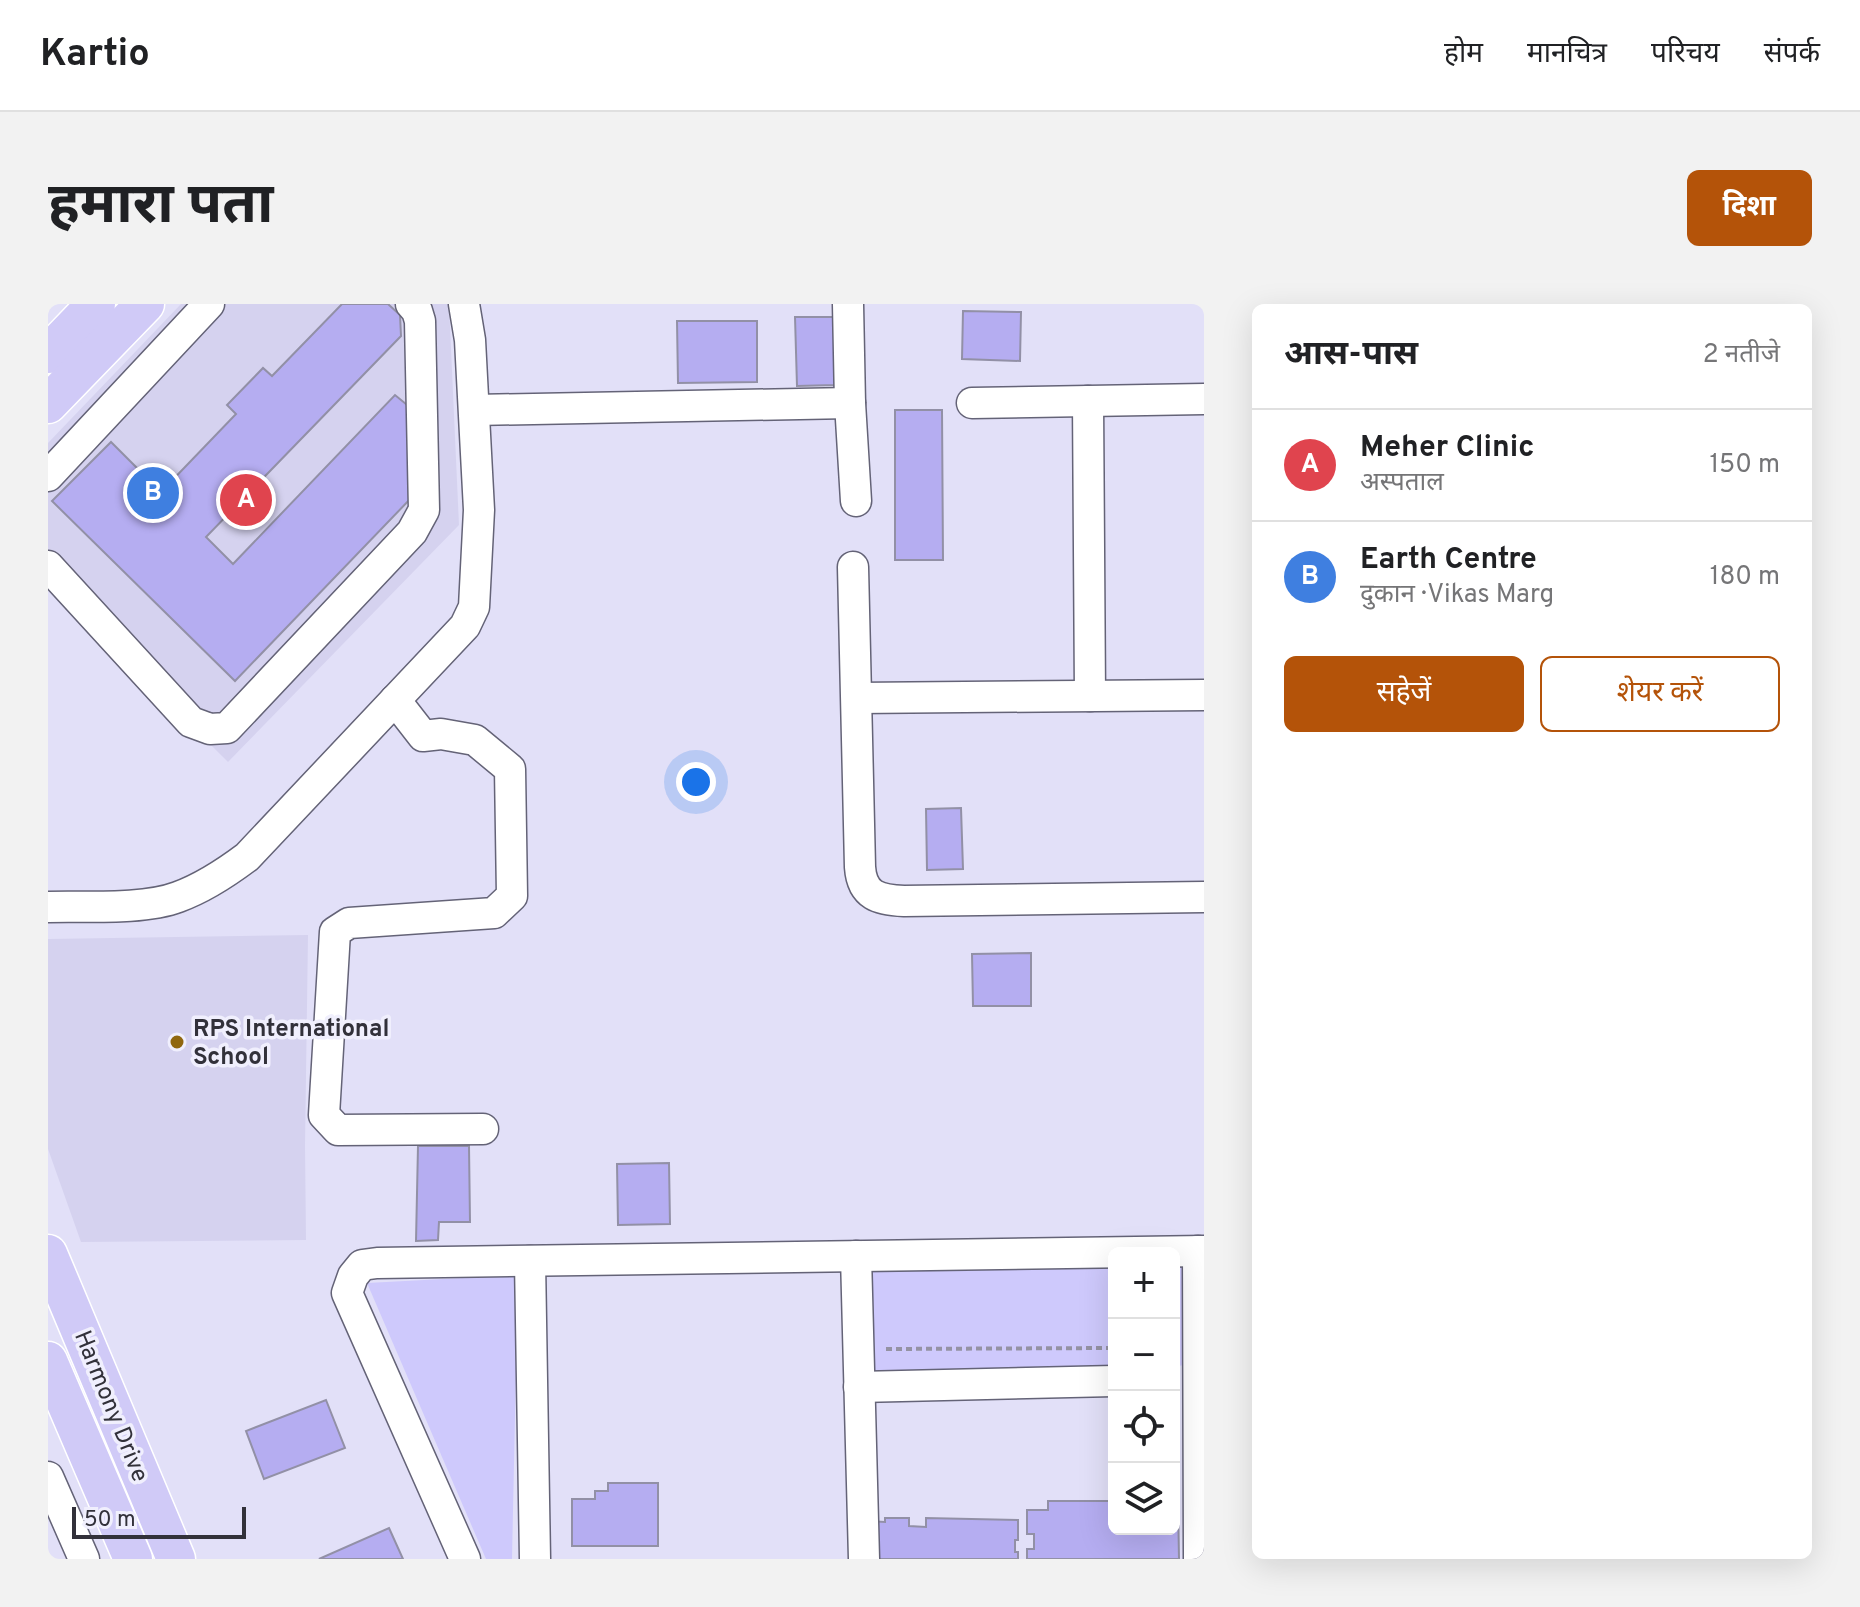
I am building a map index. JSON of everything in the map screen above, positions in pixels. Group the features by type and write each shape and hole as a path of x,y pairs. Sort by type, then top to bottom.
{"main road":[{"path":"48,354 96,304"},
{"path":"48,404 145,304"},
{"name":"Harmony Drive","path":"48,1254 176,1559"},
{"path":"48,1361 133,1559"},
{"path":"92,1463 129,1449"}],"street":[{"path":"48,476 209,304"},
{"path":"48,566 191,722 210,729 227,728 419,522 424,510 420,321 411,304"},
{"path":"48,907 149,904 178,897 228,872 247,857 465,626 474,607 479,510 470,340 464,304"},
{"path":"848,304 856,501"},
{"path":"972,403 1204,399"},
{"path":"1088,401 1090,696"},
{"path":"475,410 850,403"},
{"path":"853,567 861,880 866,890 877,897 904,901 1204,897"},
{"path":"857,698 1204,695"},
{"path":"395,700 423,736 441,734 475,740 510,769 512,896 494,913 349,923 335,932 324,1115 338,1130 483,1129"},
{"path":"465,1559 347,1293 353,1276 362,1265 1201,1251 1186,1380 1199,1559"},
{"path":"856,1256 864,1559"},
{"path":"530,1261 535,1559"},
{"path":"859,1387 1108,1381"},
{"path":"48,1477 84,1559"}],"path":[{"path":"886,1350 1108,1348"}],"shaded area":[{"path":"181,304 449,304 459,525 228,762 48,583 48,443"},
{"name":"RPS International School","path":"308,935 306,1240 81,1242 48,1149 48,939"},
{"path":"1180,1258 1187,1258 1189,1365 1180,1366"},
{"path":"1108,1259 1108,1367 870,1373 868,1265"},
{"path":"518,1275 512,1559 486,1559 367,1283"}],"building":[{"path":"342,304 388,304 400,315 401,336 206,537 233,564 395,395 412,409 414,495 235,681 52,501 111,442 161,492 236,414 227,405 263,368 272,376"},
{"path":"963,311 1021,312 1020,361 962,359"},
{"path":"795,317 834,317 835,385 797,386"},
{"path":"677,321 757,321 757,382 678,383"},
{"path":"895,410 942,410 943,560 895,560"},
{"path":"961,808 963,869 927,870 926,809"},
{"path":"1031,953 1031,1006 973,1006 972,954"},
{"path":"418,1146 469,1146 470,1222 439,1222 438,1240 416,1241"},
{"path":"669,1163 670,1224 618,1225 617,1164"},
{"path":"326,1400 345,1448 264,1479 246,1431"},
{"path":"608,1483 658,1483 658,1546 572,1546 572,1499 595,1499 595,1491 608,1491"},
{"path":"1048,1501 1108,1501 1108,1535 1179,1535 1179,1559 1027,1559 1027,1549 1034,1549 1034,1534 1027,1534 1027,1510 1048,1510"},
{"path":"885,1518 909,1518 909,1526 926,1527 926,1518 1018,1520 1015,1552 1018,1552 1018,1559 867,1559 868,1521 885,1522"},
{"path":"389,1528 403,1559 319,1559"}],"place":[{"name":"Earth Centre","path":"153,493"},
{"name":"Meher Clinic","path":"246,500"},
{"name":"RPS International School","path":"177,1042"}]}
